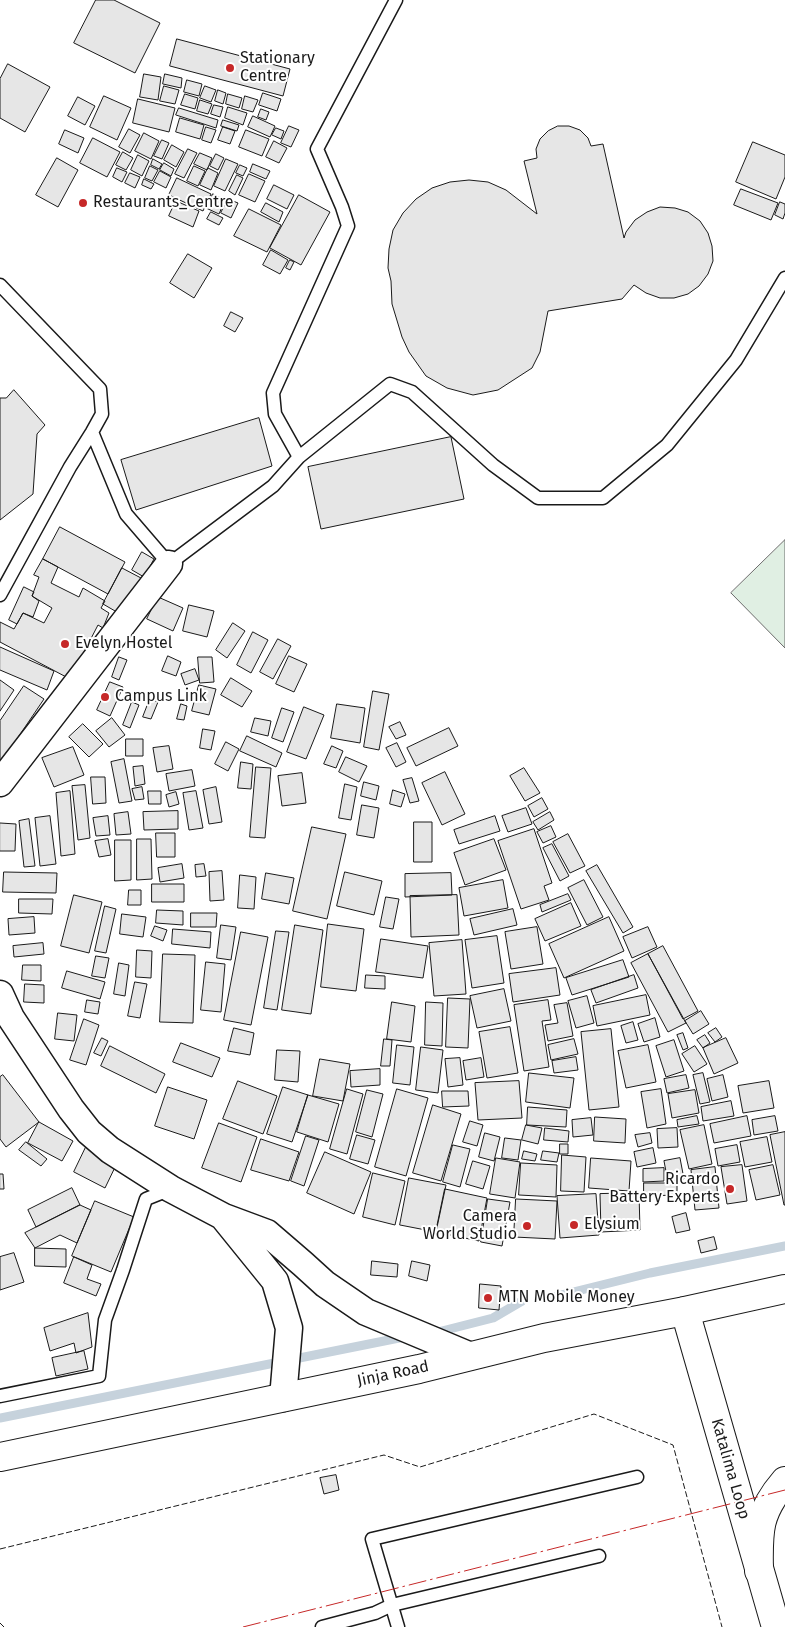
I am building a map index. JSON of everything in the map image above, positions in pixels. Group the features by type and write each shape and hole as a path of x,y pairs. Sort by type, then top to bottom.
{"main road":[{"name":"Jinja Road","path":"0,1457 283,1398 544,1338 685,1311 785,1289"},
{"name":"Katalima Loop","path":"685,1311 759,1571 779,1625"},
{"path":"759,1571 758,1540 760,1524 775,1493 785,1481"}],"street":[{"path":"0,783 169,564"},
{"path":"0,994 11,1018 71,1109 89,1132 110,1150 171,1189 224,1217 267,1233 325,1284 366,1312 471,1356"},
{"path":"224,1217 275,1280 289,1328 283,1398"}],"lane":[{"path":"299,457 275,414 273,393 348,226 342,207 317,149 396,0"},
{"path":"92,432 126,514 169,564 273,486 299,457 390,384 412,392 493,465 538,498 603,498 667,445 736,360 785,278"},
{"path":"0,285 100,389 102,414 70,467 0,595"},
{"path":"0,1396 99,1376 105,1320 146,1199 171,1189"},
{"path":"398,1627 372,1539 636,1477"},
{"path":"322,1627 375,1613 392,1605 599,1556"}],"green space":[{"path":"785,540 785,648 731,593"}],"building":[{"path":"96,0 114,0 160,23 135,73 74,43"},
{"name":"Stationary Centre","path":"177,39 290,69 283,96 170,66"},
{"path":"8,64 50,87 25,132 0,118 0,79"},
{"path":"144,74 161,77 158,100 140,97"},
{"path":"165,74 182,78 181,88 163,84"},
{"path":"187,80 202,84 199,96 184,92"},
{"path":"164,86 179,90 175,104 160,101"},
{"path":"205,86 216,90 211,102 200,98"},
{"path":"218,90 226,93 223,104 215,101"},
{"path":"263,93 281,99 277,111 259,105"},
{"path":"185,94 198,98 195,109 181,105"},
{"path":"228,94 242,98 239,108 226,104"},
{"path":"104,96 131,108 117,140 90,127"},
{"path":"245,96 258,100 253,112 242,109"},
{"path":"78,97 95,106 85,125 68,116"},
{"path":"138,99 175,108 169,132 133,123"},
{"path":"200,100 212,104 208,114 197,111"},
{"path":"214,105 223,107 220,117 211,114"},
{"path":"228,107 247,113 243,125 225,118"},
{"path":"179,108 218,120 216,128 176,115"},
{"path":"261,109 269,112 266,120 258,117"},
{"path":"253,116 275,126 270,137 248,127"},
{"path":"180,118 204,125 200,139 176,132"},
{"path":"223,120 239,125 237,131 221,126"},
{"path":"289,126 299,130 291,147 281,143"},
{"path":"558,126 569,126 580,130 588,138 591,146 603,144 624,238 635,220 647,212 660,207 675,208 688,212 700,221 708,233 712,246 713,261 708,274 699,286 688,294 674,298 660,298 646,293 634,285 622,299 548,311 540,352 532,368 498,390 473,395 447,388 426,376 409,352 402,337 392,304 391,281 388,268 393,230 403,213 416,199 432,188 450,182 469,180 488,182 506,190 537,214 524,161 537,158 536,149 540,139 548,131"},
{"path":"206,127 216,130 211,143 202,140"},
{"path":"223,127 235,131 230,144 218,140"},
{"path":"276,128 284,131 281,139 272,135"},
{"path":"129,129 140,135 130,153 119,147"},
{"path":"65,130 84,138 78,153 59,144"},
{"path":"246,130 269,139 262,156 239,147"},
{"path":"144,133 159,141 151,159 135,151"},
{"path":"93,138 120,152 107,177 80,163"},
{"path":"162,140 169,143 162,159 154,156"},
{"path":"274,141 287,148 279,163 266,157"},
{"path":"753,142 785,155 785,177 776,199 736,182"},
{"path":"172,145 184,152 176,167 164,160"},
{"path":"188,149 197,153 184,178 175,174"},
{"path":"123,152 133,158 126,170 116,165"},
{"path":"200,153 212,158 207,170 194,164"},
{"path":"216,154 224,158 218,170 210,166"},
{"path":"138,155 149,161 142,176 131,170"},
{"path":"57,158 78,170 58,207 36,195"},
{"path":"153,159 162,164 159,169 151,165"},
{"path":"226,159 238,164 225,191 214,186"},
{"path":"164,163 174,169 171,176 160,170"},
{"path":"253,164 270,171 266,179 250,172"},
{"path":"240,165 247,168 243,176 236,173"},
{"path":"150,166 158,170 152,181 145,178"},
{"path":"194,166 205,171 198,186 187,181"},
{"path":"117,168 127,172 122,182 113,177"},
{"path":"208,168 218,173 211,190 200,185"},
{"path":"160,171 171,177 166,188 154,182"},
{"path":"130,173 140,177 135,188 125,183"},
{"path":"249,174 265,181 255,202 239,195"},
{"path":"237,175 243,178 235,195 229,191"},
{"path":"177,178 211,194 203,211 169,195"},
{"path":"144,179 154,184 151,189 142,185"},
{"path":"274,185 294,195 287,209 267,199"},
{"path":"741,189 778,203 771,220 734,205"},
{"path":"213,194 225,200 219,214 206,208"},
{"path":"299,195 330,212 301,265 270,248"},
{"path":"228,199 238,203 231,218 221,213"},
{"path":"176,201 199,211 193,227 169,216"},
{"path":"780,202 785,204 783,219 775,215"},
{"path":"266,203 283,212 279,222 261,212"},
{"path":"249,209 281,225 267,252 234,236"},
{"path":"211,212 223,218 219,225 207,219"},
{"path":"271,250 288,260 280,274 263,265"},
{"path":"188,254 212,268 194,298 170,283"},
{"path":"290,260 294,262 290,270 286,268"},
{"path":"231,312 243,318 235,332 224,326"},
{"path":"14,390 45,425 37,434 33,494 0,520 0,398 6,398"},
{"path":"259,418 272,466 136,510 121,460"},
{"path":"451,437 464,499 321,529 308,467"},
{"path":"60,527 125,562 108,594 43,559"},
{"path":"142,552 154,559 144,577 132,570"},
{"path":"43,559 58,567 51,583 79,597 83,588 105,601 101,608 109,613 103,628 98,625 70,679 0,642 0,622 14,629 23,613 44,623 52,608 32,596 39,577 34,575"},
{"path":"122,568 141,578 122,615 103,604"},
{"path":"24,587 34,592 32,596 39,601 33,617 23,613 17,624 9,620"},
{"path":"158,597 183,608 173,631 147,619"},
{"path":"189,605 214,611 207,637 183,631"},
{"path":"233,623 245,631 227,658 216,650"},
{"path":"253,632 268,640 251,673 237,665"},
{"path":"278,639 291,646 273,679 260,672"},
{"path":"0,647 54,671 47,690 0,670"},
{"path":"168,656 181,662 176,676 162,671"},
{"path":"289,656 307,664 294,692 276,684"},
{"path":"119,657 127,660 119,680 112,677"},
{"path":"198,657 212,657 214,682 200,683"},
{"path":"195,669 199,680 185,685 181,674"},
{"path":"231,678 252,691 242,707 221,695"},
{"path":"0,680 14,690 0,711"},
{"path":"110,682 123,687 110,716 97,710"},
{"path":"199,685 216,689 209,715 192,711"},
{"path":"24,686 44,699 0,764 0,721"},
{"path":"373,691 389,694 379,750 364,747"},
{"path":"150,699 158,702 151,719 143,717"},
{"path":"132,702 139,705 130,728 123,725"},
{"path":"181,704 187,706 184,720 177,719"},
{"path":"337,704 365,708 360,743 331,738"},
{"path":"304,707 324,715 306,759 287,752"},
{"path":"282,708 294,712 283,742 272,738"},
{"path":"112,718 125,735 109,747 96,731"},
{"path":"255,718 271,721 268,736 251,732"},
{"path":"400,722 406,735 396,739 389,727"},
{"path":"83,724 103,744 89,757 69,737"},
{"path":"449,728 458,746 416,766 407,748"},
{"path":"203,729 215,731 211,750 200,748"},
{"path":"247,736 282,753 276,767 240,751"},
{"path":"126,739 143,739 143,756 126,756"},
{"path":"226,742 239,749 228,771 215,764"},
{"path":"397,743 406,762 396,767 386,748"},
{"path":"169,746 173,769 157,772 153,748"},
{"path":"332,746 343,751 336,768 324,764"},
{"path":"73,747 84,775 54,787 42,758"},
{"path":"346,757 367,766 359,782 339,772"},
{"path":"124,759 132,801 119,803 111,762"},
{"path":"241,762 253,764 251,789 238,788"},
{"path":"143,766 145,784 135,786 133,767"},
{"path":"256,767 271,768 265,838 250,837"},
{"path":"524,768 540,793 525,801 510,776"},
{"path":"192,770 195,786 169,791 166,774"},
{"path":"445,772 465,814 442,825 422,783"},
{"path":"302,773 306,803 282,806 278,776"},
{"path":"91,777 105,777 106,803 93,804"},
{"path":"412,778 419,801 410,803 403,780"},
{"path":"364,782 379,786 376,800 361,796"},
{"path":"345,784 357,787 351,820 339,818"},
{"path":"85,785 90,838 78,840 72,786"},
{"path":"142,787 144,799 135,800 132,789"},
{"path":"216,787 222,822 209,824 203,790"},
{"path":"393,790 405,794 401,807 390,804"},
{"path":"70,791 75,854 61,856 56,793"},
{"path":"148,791 161,791 161,804 149,804"},
{"path":"196,791 203,828 189,830 183,793"},
{"path":"176,792 179,804 169,807 166,795"},
{"path":"542,798 548,809 534,817 528,806"},
{"path":"362,805 379,808 374,838 357,835"},
{"path":"526,808 532,824 508,832 502,816"},
{"path":"178,811 178,829 144,830 143,812"},
{"path":"128,812 131,834 116,835 114,814"},
{"path":"550,812 554,820 538,830 533,822"},
{"path":"50,816 56,864 40,866 35,818"},
{"path":"108,816 110,835 96,836 93,818"},
{"path":"495,816 500,831 459,844 454,830"},
{"path":"29,819 35,866 24,867 19,821"},
{"path":"414,822 432,822 432,862 414,862"},
{"path":"0,823 16,824 15,851 0,851"},
{"path":"551,826 556,837 543,843 537,832"},
{"path":"312,827 346,834 327,919 293,911"},
{"path":"534,829 552,883 544,886 549,900 521,909 498,841"},
{"path":"156,833 175,833 175,857 157,857"},
{"path":"568,834 585,866 570,873 553,842"},
{"path":"108,839 111,855 99,857 95,841"},
{"path":"137,839 151,839 152,879 137,880"},
{"path":"494,839 506,870 465,885 454,853"},
{"path":"115,840 131,840 131,880 115,881"},
{"path":"552,844 569,876 560,881 543,848"},
{"path":"182,864 184,878 160,882 158,868"},
{"path":"204,864 206,876 196,877 195,865"},
{"path":"597,865 633,927 623,933 586,871"},
{"path":"222,871 224,900 210,901 209,872"},
{"path":"4,872 57,873 56,893 3,892"},
{"path":"345,872 382,881 374,915 337,906"},
{"path":"266,873 294,878 289,904 262,899"},
{"path":"451,873 452,895 405,897 405,874"},
{"path":"240,875 256,877 254,909 238,908"},
{"path":"503,880 508,908 464,916 459,888"},
{"path":"584,880 603,917 587,925 568,888"},
{"path":"152,884 184,884 184,902 152,902"},
{"path":"129,890 141,890 141,905 128,905"},
{"path":"568,894 571,900 542,912 540,905"},
{"path":"74,895 102,902 89,953 61,946"},
{"path":"457,895 459,935 411,937 410,896"},
{"path":"386,897 399,899 393,929 380,927"},
{"path":"19,899 53,899 52,914 19,913"},
{"path":"571,903 581,926 545,941 535,919"},
{"path":"105,906 116,909 106,953 95,951"},
{"path":"513,909 517,925 474,935 470,919"},
{"path":"157,910 183,911 183,925 156,923"},
{"path":"191,913 217,913 216,927 191,927"},
{"path":"122,914 146,917 143,937 120,934"},
{"path":"34,917 35,933 9,935 8,919"},
{"path":"609,917 624,951 564,978 549,944"},
{"path":"328,924 364,929 356,991 321,987"},
{"path":"221,925 236,927 231,960 217,958"},
{"path":"295,925 323,930 311,1014 282,1010"},
{"path":"155,926 167,930 163,941 151,936"},
{"path":"537,927 543,964 511,969 505,932"},
{"path":"648,927 657,947 632,958 623,937"},
{"path":"173,929 211,932 210,948 172,944"},
{"path":"276,931 289,932 277,1010 264,1008"},
{"path":"241,932 268,937 251,1025 224,1020"},
{"path":"497,936 504,983 472,988 465,940"},
{"path":"381,939 428,946 423,978 376,972"},
{"path":"462,940 466,994 434,996 429,943"},
{"path":"43,943 44,954 14,957 13,946"},
{"path":"663,946 698,1011 683,1019 648,954"},
{"path":"137,950 152,951 151,978 136,977"},
{"path":"163,954 195,955 193,1023 160,1022"},
{"path":"648,954 686,1023 668,1032 631,963"},
{"path":"96,956 109,958 105,978 92,976"},
{"path":"623,960 629,977 572,995 566,978"},
{"path":"206,962 225,964 221,1012 201,1010"},
{"path":"119,963 129,965 125,996 114,994"},
{"path":"23,965 41,965 41,981 22,980"},
{"path":"556,968 560,995 513,1002 509,974"},
{"path":"67,971 105,982 100,999 62,988"},
{"path":"366,975 385,976 385,989 365,988"},
{"path":"634,975 638,988 596,1003 591,990"},
{"path":"135,982 147,984 140,1018 128,1016"},
{"path":"25,984 44,985 44,1003 24,1002"},
{"path":"504,989 511,1021 477,1028 470,996"},
{"path":"646,995 650,1015 597,1026 593,1006"},
{"path":"587,996 594,1023 576,1028 568,1001"},
{"path":"448,998 470,999 468,1048 446,1047"},
{"path":"87,1000 100,1002 98,1014 85,1012"},
{"path":"548,1000 551,1020 542,1021 549,1067 524,1071 514,1005"},
{"path":"392,1002 415,1006 411,1042 387,1039"},
{"path":"426,1002 443,1003 442,1046 425,1045"},
{"path":"567,1003 573,1036 548,1041 545,1025 558,1023 554,1005"},
{"path":"701,1011 709,1024 693,1034 685,1021"},
{"path":"58,1013 77,1015 74,1041 55,1039"},
{"path":"655,1018 660,1037 644,1042 638,1024"},
{"path":"84,1019 99,1025 86,1065 70,1060"},
{"path":"633,1022 638,1040 626,1043 621,1026"},
{"path":"510,1027 518,1073 487,1078 479,1032"},
{"path":"234,1028 254,1033 250,1055 228,1051"},
{"path":"716,1028 722,1037 715,1042 708,1033"},
{"path":"611,1029 619,1107 589,1110 581,1032"},
{"path":"683,1033 688,1048 683,1050 677,1035"},
{"path":"705,1035 710,1043 703,1048 697,1040"},
{"path":"102,1038 108,1041 101,1056 94,1053"},
{"path":"726,1038 738,1063 714,1074 703,1048"},
{"path":"384,1039 392,1040 390,1066 381,1066"},
{"path":"574,1039 578,1054 551,1060 548,1045"},
{"path":"674,1040 684,1071 666,1077 656,1046"},
{"path":"181,1043 220,1058 212,1077 173,1062"},
{"path":"397,1045 414,1047 410,1085 393,1083"},
{"path":"648,1045 656,1082 626,1088 618,1051"},
{"path":"110,1046 165,1074 156,1093 101,1066"},
{"path":"695,1046 707,1064 694,1072 682,1054"},
{"path":"421,1047 443,1050 438,1093 416,1090"},
{"path":"277,1050 300,1051 298,1082 275,1080"},
{"path":"576,1057 578,1070 554,1073 552,1061"},
{"path":"460,1058 463,1085 448,1087 445,1059"},
{"path":"481,1058 484,1077 466,1080 463,1061"},
{"path":"320,1059 350,1064 343,1101 313,1096"},
{"path":"380,1069 380,1085 351,1087 350,1071"},
{"path":"529,1073 574,1078 570,1108 526,1102"},
{"path":"703,1073 710,1102 700,1104 693,1075"},
{"path":"3,1075 39,1122 6,1147 0,1139 0,1077"},
{"path":"686,1075 689,1088 667,1093 664,1079"},
{"path":"723,1075 728,1097 712,1101 707,1079"},
{"path":"238,1081 277,1096 263,1134 223,1119"},
{"path":"519,1081 522,1118 478,1120 475,1083"},
{"path":"769,1081 774,1108 743,1113 738,1086"},
{"path":"168,1087 207,1100 194,1139 155,1126"},
{"path":"283,1087 308,1095 292,1142 267,1134"},
{"path":"347,1089 363,1094 347,1154 330,1149"},
{"path":"397,1089 428,1098 406,1176 375,1167"},
{"path":"661,1089 666,1124 647,1128 641,1092"},
{"path":"367,1090 383,1094 372,1137 356,1132"},
{"path":"695,1090 699,1113 672,1118 668,1094"},
{"path":"442,1091 468,1091 469,1106 443,1107"},
{"path":"308,1095 339,1104 328,1142 297,1132"},
{"path":"731,1101 734,1116 703,1121 701,1107"},
{"path":"433,1105 461,1114 441,1181 413,1173"},
{"path":"528,1107 567,1110 566,1127 527,1125"},
{"path":"697,1116 699,1124 678,1127 677,1120"},
{"path":"747,1116 751,1136 714,1143 710,1124"},
{"path":"775,1116 778,1131 754,1135 752,1120"},
{"path":"595,1117 626,1119 625,1143 594,1141"},
{"path":"591,1118 593,1135 573,1137 572,1120"},
{"path":"470,1121 483,1125 477,1146 463,1142"},
{"path":"39,1122 73,1141 62,1161 28,1143"},
{"path":"219,1123 257,1137 241,1182 202,1168"},
{"path":"526,1125 542,1128 538,1144 522,1140"},
{"path":"704,1125 712,1164 689,1169 680,1130"},
{"path":"545,1128 569,1131 568,1142 544,1140"},
{"path":"677,1128 678,1147 658,1148 657,1129"},
{"path":"785,1132 785,1205 784,1205 770,1135"},
{"path":"485,1133 500,1137 494,1161 479,1157"},
{"path":"650,1133 652,1143 638,1147 635,1135"},
{"path":"357,1135 375,1140 368,1164 350,1159"},
{"path":"306,1136 319,1140 304,1186 291,1181"},
{"path":"767,1137 772,1162 745,1167 740,1142"},
{"path":"505,1138 521,1140 518,1160 502,1158"},
{"path":"261,1139 299,1152 289,1181 251,1170"},
{"path":"26,1142 47,1159 41,1166 19,1150"},
{"path":"560,1144 568,1144 568,1154 560,1154"},
{"path":"87,1145 118,1161 105,1188 74,1172"},
{"path":"453,1145 470,1149 460,1187 443,1182"},
{"path":"737,1145 740,1162 718,1166 715,1149"},
{"path":"653,1148 656,1163 637,1167 634,1152"},
{"path":"524,1151 537,1154 535,1161 522,1159"},
{"path":"543,1151 559,1153 557,1162 541,1160"},
{"path":"325,1152 371,1172 354,1214 307,1193"},
{"path":"562,1155 586,1157 584,1192 561,1191"},
{"path":"496,1158 520,1162 515,1198 490,1194"},
{"path":"591,1158 631,1161 629,1191 589,1188"},
{"path":"680,1158 684,1179 668,1182 664,1161"},
{"path":"473,1161 490,1166 483,1189 466,1184"},
{"path":"521,1163 557,1165 556,1197 519,1195"},
{"path":"742,1165 747,1201 727,1204 721,1167"},
{"path":"773,1165 780,1195 756,1200 749,1170"},
{"path":"715,1167 719,1208 695,1210 691,1170"},
{"path":"664,1168 664,1181 643,1182 643,1169"},
{"path":"373,1173 405,1181 395,1225 363,1217"},
{"path":"0,1174 3,1174 4,1189 0,1189"},
{"path":"409,1178 446,1185 436,1232 400,1225"},
{"path":"644,1183 677,1183 677,1195 644,1196"},
{"path":"72,1188 80,1205 36,1227 28,1210"},
{"path":"445,1189 487,1198 479,1241 436,1232"},
{"path":"639,1193 640,1230 601,1232 600,1194"},
{"path":"596,1194 599,1235 560,1238 557,1196"},
{"path":"488,1199 510,1202 502,1246 481,1242"},
{"path":"516,1199 557,1201 555,1239 514,1237"},
{"path":"95,1201 134,1217 111,1272 72,1256"},
{"path":"80,1205 91,1210 77,1243 60,1235 35,1248 25,1233"},
{"path":"686,1213 690,1230 676,1233 672,1217"},
{"path":"714,1237 717,1249 701,1253 698,1241"},
{"path":"35,1248 66,1249 66,1267 35,1266"},
{"path":"14,1253 24,1282 0,1290 0,1257"},
{"path":"74,1257 92,1265 87,1279 101,1284 96,1296 64,1283"},
{"path":"372,1261 398,1264 397,1277 371,1275"},
{"path":"412,1261 430,1265 427,1281 409,1276"},
{"path":"480,1284 501,1286 499,1310 479,1308"},
{"path":"88,1313 92,1347 76,1353 74,1343 50,1351 44,1328"},
{"path":"84,1351 88,1369 56,1376 52,1358"},
{"path":"336,1475 339,1490 324,1494 320,1478"}],"waterway":[{"path":"549,1298 650,1273 785,1246"},
{"path":"434,1333 493,1318 522,1301"},
{"path":"0,1418 404,1337"}],"fence":[{"path":"0,1549 384,1455 420,1467 594,1414 673,1445 722,1627"},
{"path":"0,1623 4,1627"}],"power":[{"path":"243,1627 785,1490"}],"place":[{"name":"Stationary Centre","path":"230,68"},
{"name":"Restaurants_Centre","path":"83,203"},
{"name":"Evelyn Hostel","path":"65,644"},
{"name":"Campus Link","path":"105,697"},
{"name":"Ricardo Battery Experts","path":"730,1189"},
{"name":"Elysium","path":"574,1225"},
{"name":"Camera World Studio","path":"527,1226"},
{"name":"MTN Mobile Money","path":"488,1298"}]}
